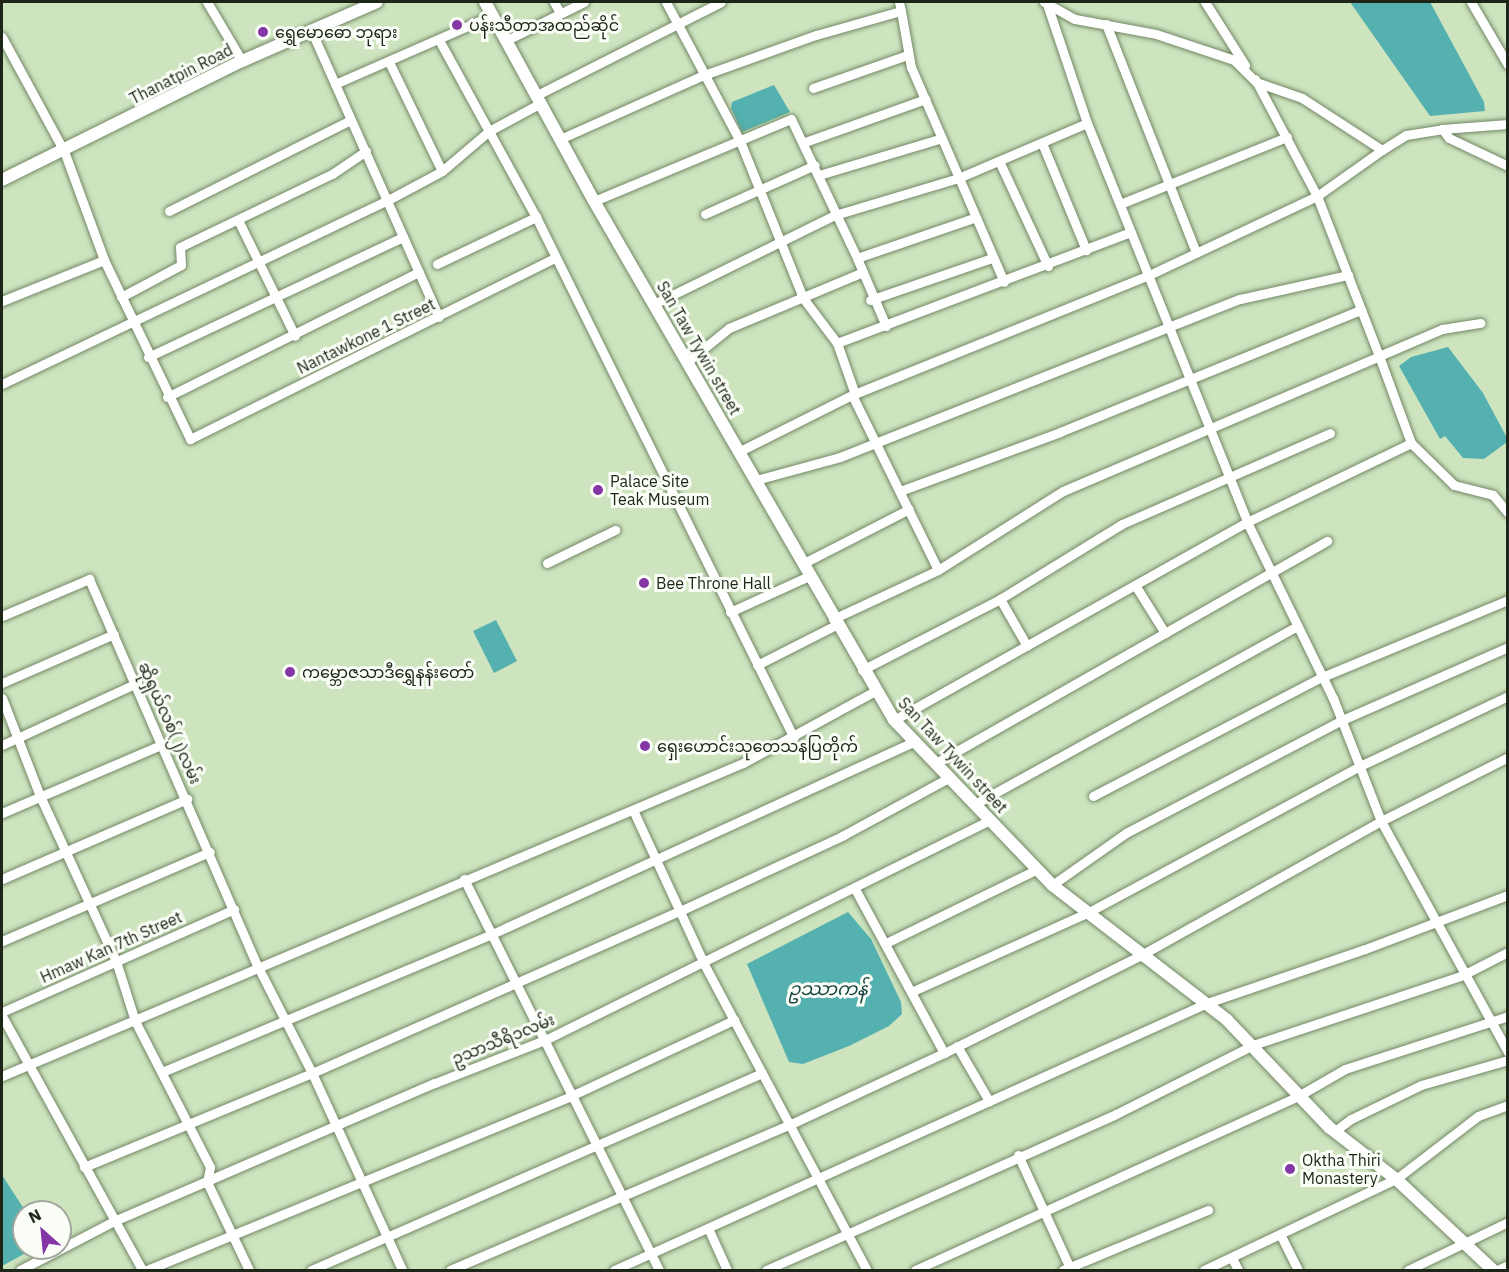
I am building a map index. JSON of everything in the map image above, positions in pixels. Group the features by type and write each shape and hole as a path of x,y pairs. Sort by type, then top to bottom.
{"street":[{"path":"207,2 242,61"},
{"name":"Thanatpin Road","path":"2,180 242,61 377,2"},
{"name":"San Taw Tywin street","path":"485,2 594,201 740,451 862,670 894,720 1052,885 1087,914 1207,1003 1253,1045 1335,1131 1396,1179 1462,1245 1492,1270"},
{"path":"554,2 560,13"},
{"path":"507,40 584,2"},
{"path":"666,2 740,141 759,191 783,243 803,298 837,344 874,442 938,570"},
{"path":"2,384 388,200 442,171 489,131 539,99 678,21 721,2"},
{"path":"1205,2 1256,82 1317,196 1411,443 1454,485 1493,495 1508,513"},
{"path":"1471,2 1508,65"},
{"path":"1046,4 1075,19 1156,34 1232,59 1256,82 1302,98 1382,150"},
{"path":"1046,4 1088,123 1191,376 1247,522 1342,720 1381,821 1463,975 1508,1052"},
{"path":"560,139 704,75 900,6 907,55 974,218 1004,282"},
{"path":"335,84 493,15"},
{"path":"1107,24 1196,252"},
{"path":"311,30 439,317"},
{"path":"2,37 64,151 104,260 167,397 295,336 419,272"},
{"path":"439,40 536,218 794,738"},
{"path":"813,88 907,55"},
{"path":"389,62 442,171"},
{"path":"805,142 926,99"},
{"path":"594,201 791,119 805,142 835,215 857,258 870,299 886,326"},
{"path":"169,211 351,120"},
{"path":"654,304 783,243 835,215 958,178 1088,123"},
{"path":"740,451 854,394 1149,275 1317,196 1406,135 1442,129 1508,124"},
{"path":"1442,129 1449,138 1508,166"},
{"path":"1120,204 1287,137"},
{"path":"819,175 942,138"},
{"path":"1042,143 1086,250"},
{"path":"121,297 181,265 180,247 332,174 366,151"},
{"path":"999,161 1048,266"},
{"path":"705,214 815,165"},
{"path":"437,264 536,218"},
{"path":"857,258 974,218"},
{"path":"238,220 295,336"},
{"path":"837,344 1048,266 1131,232"},
{"path":"148,357 403,237"},
{"name":"Nantawkone 1 Street","path":"167,397 190,439 555,258"},
{"path":"870,299 992,258"},
{"path":"2,301 104,260"},
{"path":"687,362 729,328 863,272"},
{"path":"756,480 840,457 1240,299 1348,275"},
{"path":"900,491 1060,432 1191,376 1361,310"},
{"path":"757,664 938,570 1063,491 1442,329 1480,323"},
{"path":"862,670 1000,599 1122,524 1330,434"},
{"path":"894,720 1247,522 1411,443"},
{"path":"802,564 909,509"},
{"path":"547,563 615,530"},
{"path":"936,763 1327,541"},
{"path":"730,612 809,576"},
{"name":"ဆိုရှယ်လစ်(၂)လမ်း","path":"2,616 89,579 137,683 258,967 312,1073 335,1129 363,1183 402,1270"},
{"path":"1135,585 1165,633"},
{"path":"1000,599 1027,646"},
{"path":"1093,796 1322,676 1508,600"},
{"path":"975,804 1297,626"},
{"path":"2,683 114,633"},
{"path":"1052,885 1126,833 1342,720 1508,647"},
{"path":"2,745 137,683"},
{"path":"2,1076 464,879 633,810 794,738 875,691"},
{"path":"911,992 1087,914 1360,766 1508,696"},
{"path":"2,698 40,796 116,961 135,1021 210,1167 207,1182 249,1270"},
{"path":"162,1072 492,933 655,861 915,741"},
{"path":"2,813 163,744"},
{"path":"450,1270 791,1124 944,1053 1143,954 1381,821 1508,757"},
{"path":"84,1167 312,1073 680,911 842,836 950,777"},
{"path":"2,879 187,799"},
{"path":"633,810 704,964 867,1270"},
{"name":"ဥသာသီရိ၁လမ်း","path":"20,1270 114,1221 335,1129 435,1083 545,1040 704,964 991,820"},
{"path":"2,941 210,852"},
{"path":"886,943 1036,870"},
{"path":"464,879 659,1270"},
{"path":"855,889 944,1053"},
{"path":"614,1270 1207,1003 1436,923 1508,895"},
{"name":"Hmaw Kan 7th Street","path":"2,1014 234,909"},
{"path":"766,1270 1018,1155 1116,1114 1253,1045 1463,975 1508,952"},
{"path":"2,1014 142,1270"},
{"path":"915,1270 1300,1095 1345,1069 1508,1016"},
{"path":"147,1270 233,1237 573,1095 734,1020"},
{"path":"957,1046 989,1101"},
{"path":"1335,1131 1351,1119 1421,1085 1508,1060"},
{"path":"310,1270 762,1073"},
{"path":"1204,1270 1396,1179 1478,1116 1508,1105"},
{"path":"1018,1155 1046,1210 1068,1270 1208,1210"},
{"path":"1408,1270 1508,1222"},
{"path":"708,1228 727,1270"},
{"path":"1280,1234 1298,1270"},
{"path":"1232,1258 1238,1270"},
{"path":"1497,1270 1508,1265"}],"water":[{"path":"1350,2 1430,2 1484,102 1485,111 1430,116"},
{"path":"774,85 790,112 742,132 731,108 732,102"},
{"path":"1448,347 1483,393 1507,438 1507,442 1484,459 1463,458 1445,436 1440,439 1399,366 1411,357"},
{"path":"496,620 517,661 494,673 473,631"},
{"name":"ဥဿာကန်","path":"848,912 871,939 901,1002 902,1014 889,1026 849,1046 803,1064 789,1062 747,964"},
{"path":"2,1175 18,1200 12,1200 13,1260 2,1266"}],"place":[{"name":"ပန်းသီတာအထည်ဆိုင်","path":"457,25"},
{"name":"ရွှေမောဓော ဘုရား","path":"263,32"},
{"name":"Palace Site Teak Museum","path":"598,490"},
{"name":"Bee Throne Hall","path":"644,583"},
{"name":"ကမ္ဘောဇသာဒီရွှေနန်းတော်","path":"290,672"},
{"name":"ရှေးဟောင်းသုတေသနပြတိုက်","path":"645,746"},
{"name":"Oktha Thiri Monastery","path":"1290,1169"}]}
